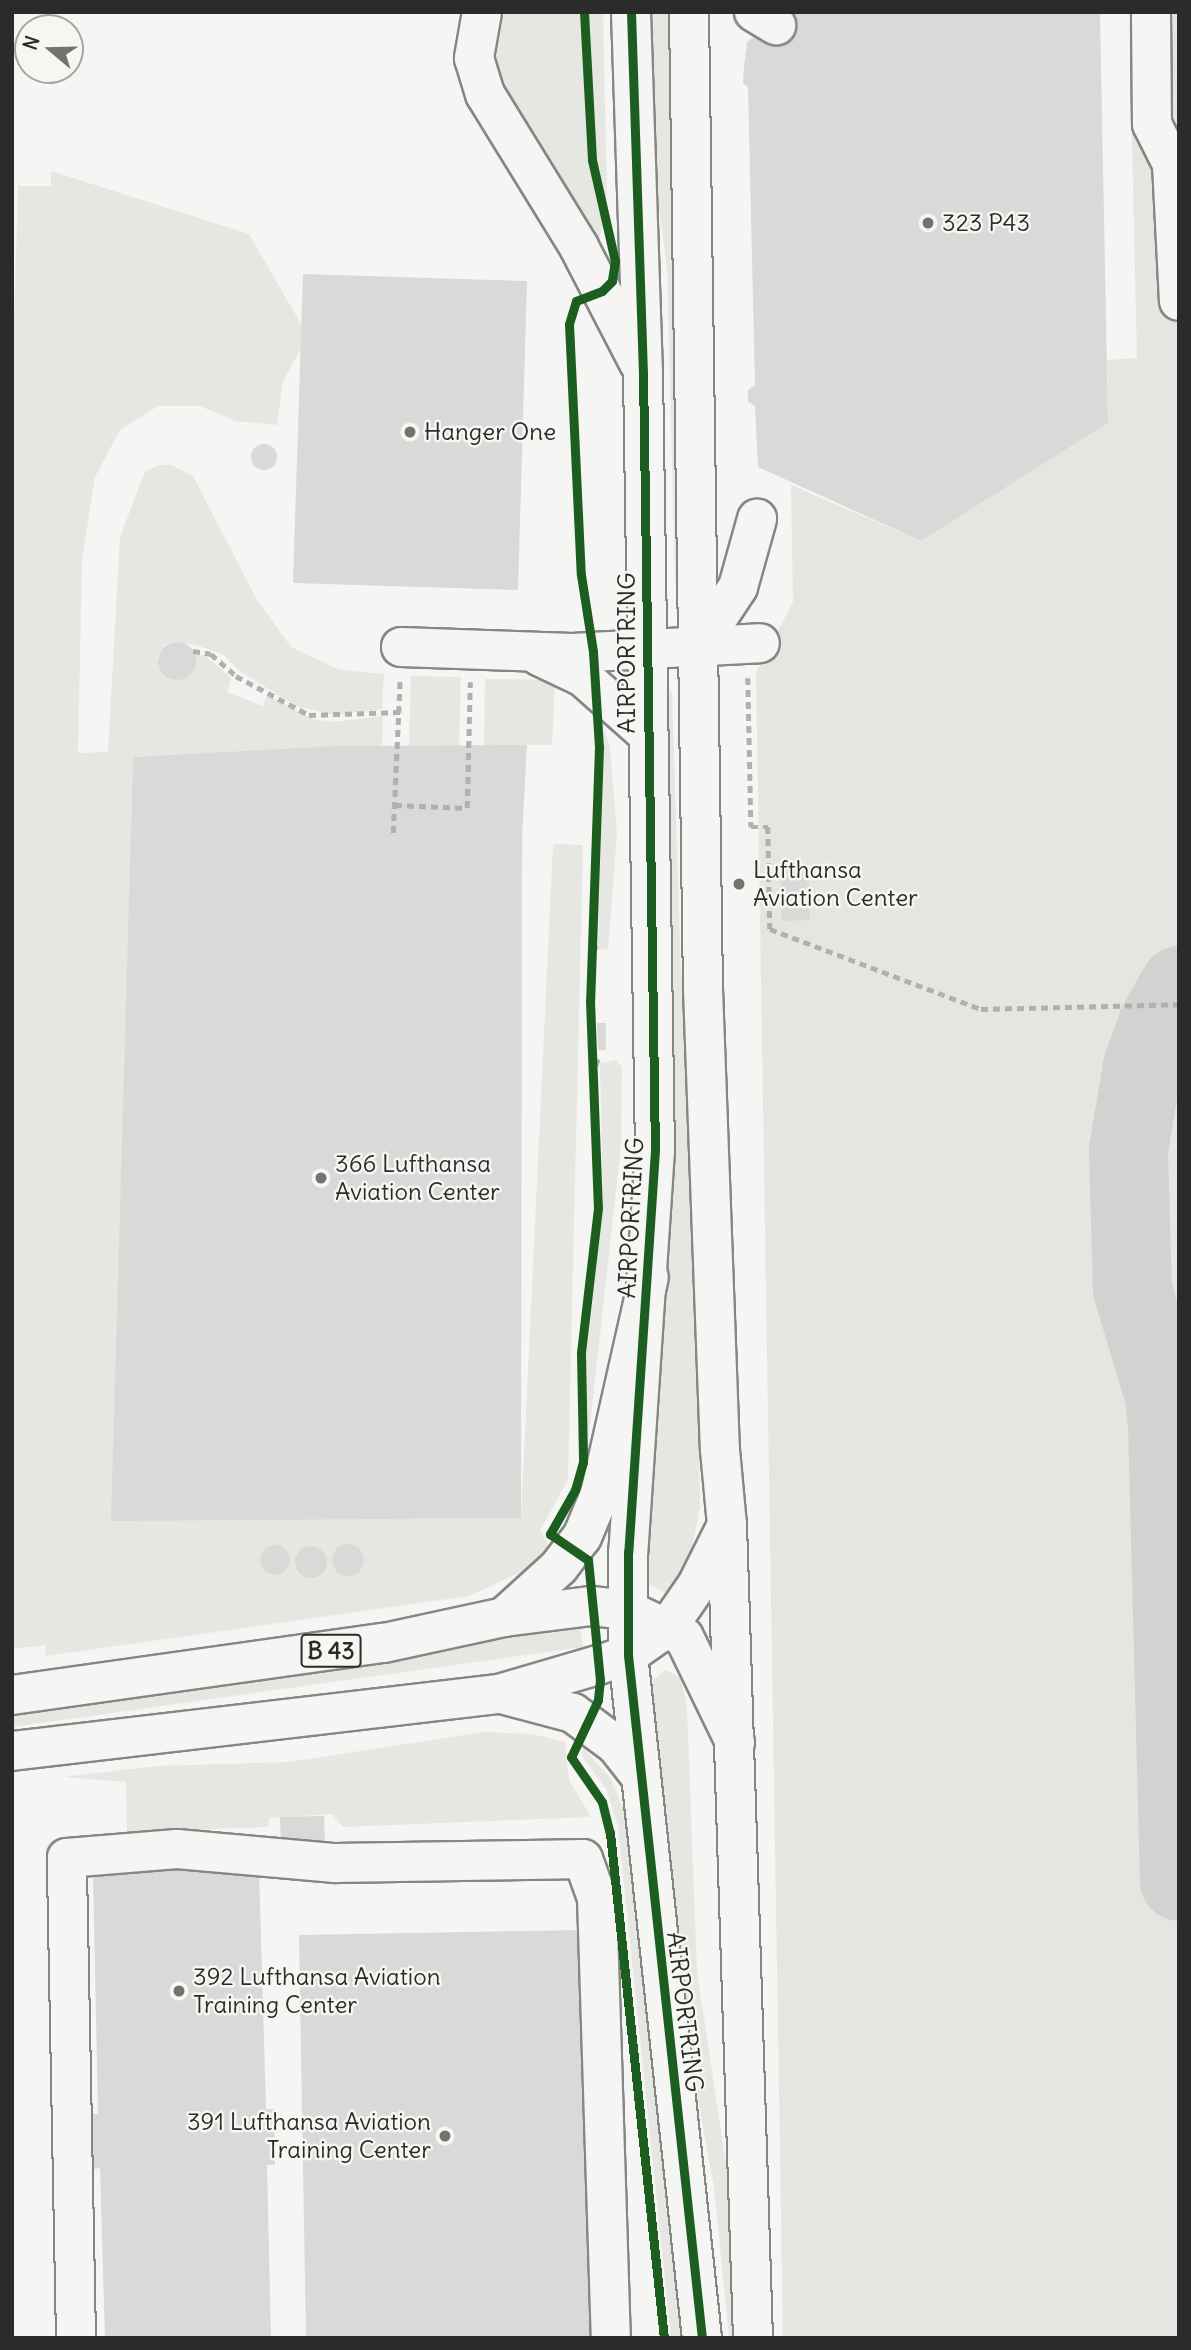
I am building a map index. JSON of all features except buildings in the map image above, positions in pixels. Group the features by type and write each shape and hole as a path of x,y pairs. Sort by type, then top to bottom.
{"main road":[{"path":"482,12 474,58 485,94 579,247 643,372"},
{"name":"AIRPORTRING","path":"631,12 643,372 646,733 655,1150 627,1610 628,1655 702,2338"},
{"path":"689,12 703,989 727,1525 753,2338"},
{"path":"1151,12 1172,164 1179,301"},
{"path":"699,663 738,587 757,519"},
{"path":"401,647 502,651 646,641 699,663 760,643"},
{"path":"502,651 583,677 646,733"},
{"path":"504,1617 559,1567 582,1537 600,1494 649,1277"},
{"path":"12,1751 499,1694 628,1655 668,1627 692,1593 727,1525"},
{"name":"B 43","path":"12,1695 384,1643 504,1617 592,1606 627,1610"},
{"path":"627,1610 668,1627 684,1637 695,1652 735,1742"},
{"path":"499,1694 573,1713 616,1745 639,1774"},
{"path":"76,2338 67,1858 177,1849 335,1863 583,1859 597,1898 611,2338"}],"path":[{"path":"393,833 401,647"},
{"path":"193,651 211,654 236,676 309,715 400,712"},
{"path":"395,805 467,808 502,651"},
{"path":"699,663 749,678 751,827 768,827 770,929 981,1009 1179,1004"},
{"path":"593,933 596,950"},
{"path":"592,1077 598,1059"}],"shaded area":[{"path":"505,12 603,12 607,203 597,252 503,95 489,41"},
{"path":"645,12 677,12 686,579 675,579 667,269 654,169"},
{"path":"1129,12 1179,12 1179,2338 783,2338 756,673 793,602 791,485 921,541 1108,423 1107,360 1137,358"},
{"path":"51,171 249,234 308,336 283,381 277,425 235,421 200,406 158,406 120,430 95,477 82,559 78,753 108,752 120,537 145,471 159,465 171,465 193,476 256,598 291,647 340,670 384,674 382,709 334,715 296,706 238,670 224,655 202,647 175,641 164,645 157,656 159,669 175,680 193,672 195,654 206,656 231,678 227,692 263,706 267,695 313,719 333,722 383,716 382,746 133,757 112,1520 521,1518 553,844 583,845 568,1480 540,1530 549,1546 523,1571 469,1596 45,1656 46,1645 12,1649 12,397 18,186 51,186"},
{"path":"411,676 461,677 459,746 409,747"},
{"path":"485,679 555,680 552,745 484,745"},
{"path":"667,689 672,692 681,972 692,1082 700,1508 691,1552 668,1594 641,1580 673,1186"},
{"path":"604,729 610,746 617,835 608,949 598,950"},
{"path":"616,1060 622,1067 621,1146 588,1443 586,1360 603,1207 600,1063"},
{"path":"579,1622 583,1647 12,1727 12,1713 327,1671"},
{"path":"666,1670 681,1678 687,1707 697,1971 729,2185 737,2338 729,2338 714,2187 691,2062 650,1688 654,1679"},
{"path":"484,1732 531,1734 565,1742 569,1780 591,1817 343,1827 332,1814 270,1818 267,1827 127,1832 126,1782 63,1777 156,1766 289,1762"},
{"path":"583,1748 611,1779 630,1825 682,2338 671,2338 618,1826 606,1789 582,1756"}],"taxiway":[{"path":"1179,985 1157,1024 1142,1066 1128,1149 1132,1289 1164,1396 1167,1424 1179,1881"}],"cycle path":[{"path":"584,12 592,160 615,261 612,281 602,291 576,301 569,324 581,575 593,652 599,747 590,1001 598,1208 581,1353 583,1462 575,1490 550,1534 588,1560 600,1680 598,1700 571,1757 602,1802 610,1833 664,2338"},
{"path":"631,12 643,372 655,1150 628,1552 628,1655 702,2338"}],"place":[{"name":"323 P43","path":"928,223"},
{"name":"Hanger One","path":"410,432"},
{"name":"Lufthansa Aviation Center","path":"739,884"},
{"name":"366 Lufthansa Aviation Center","path":"321,1178"},
{"name":"392 Lufthansa Aviation Training Center","path":"179,1991"},
{"name":"391 Lufthansa Aviation Training Center","path":"445,2136"}]}
